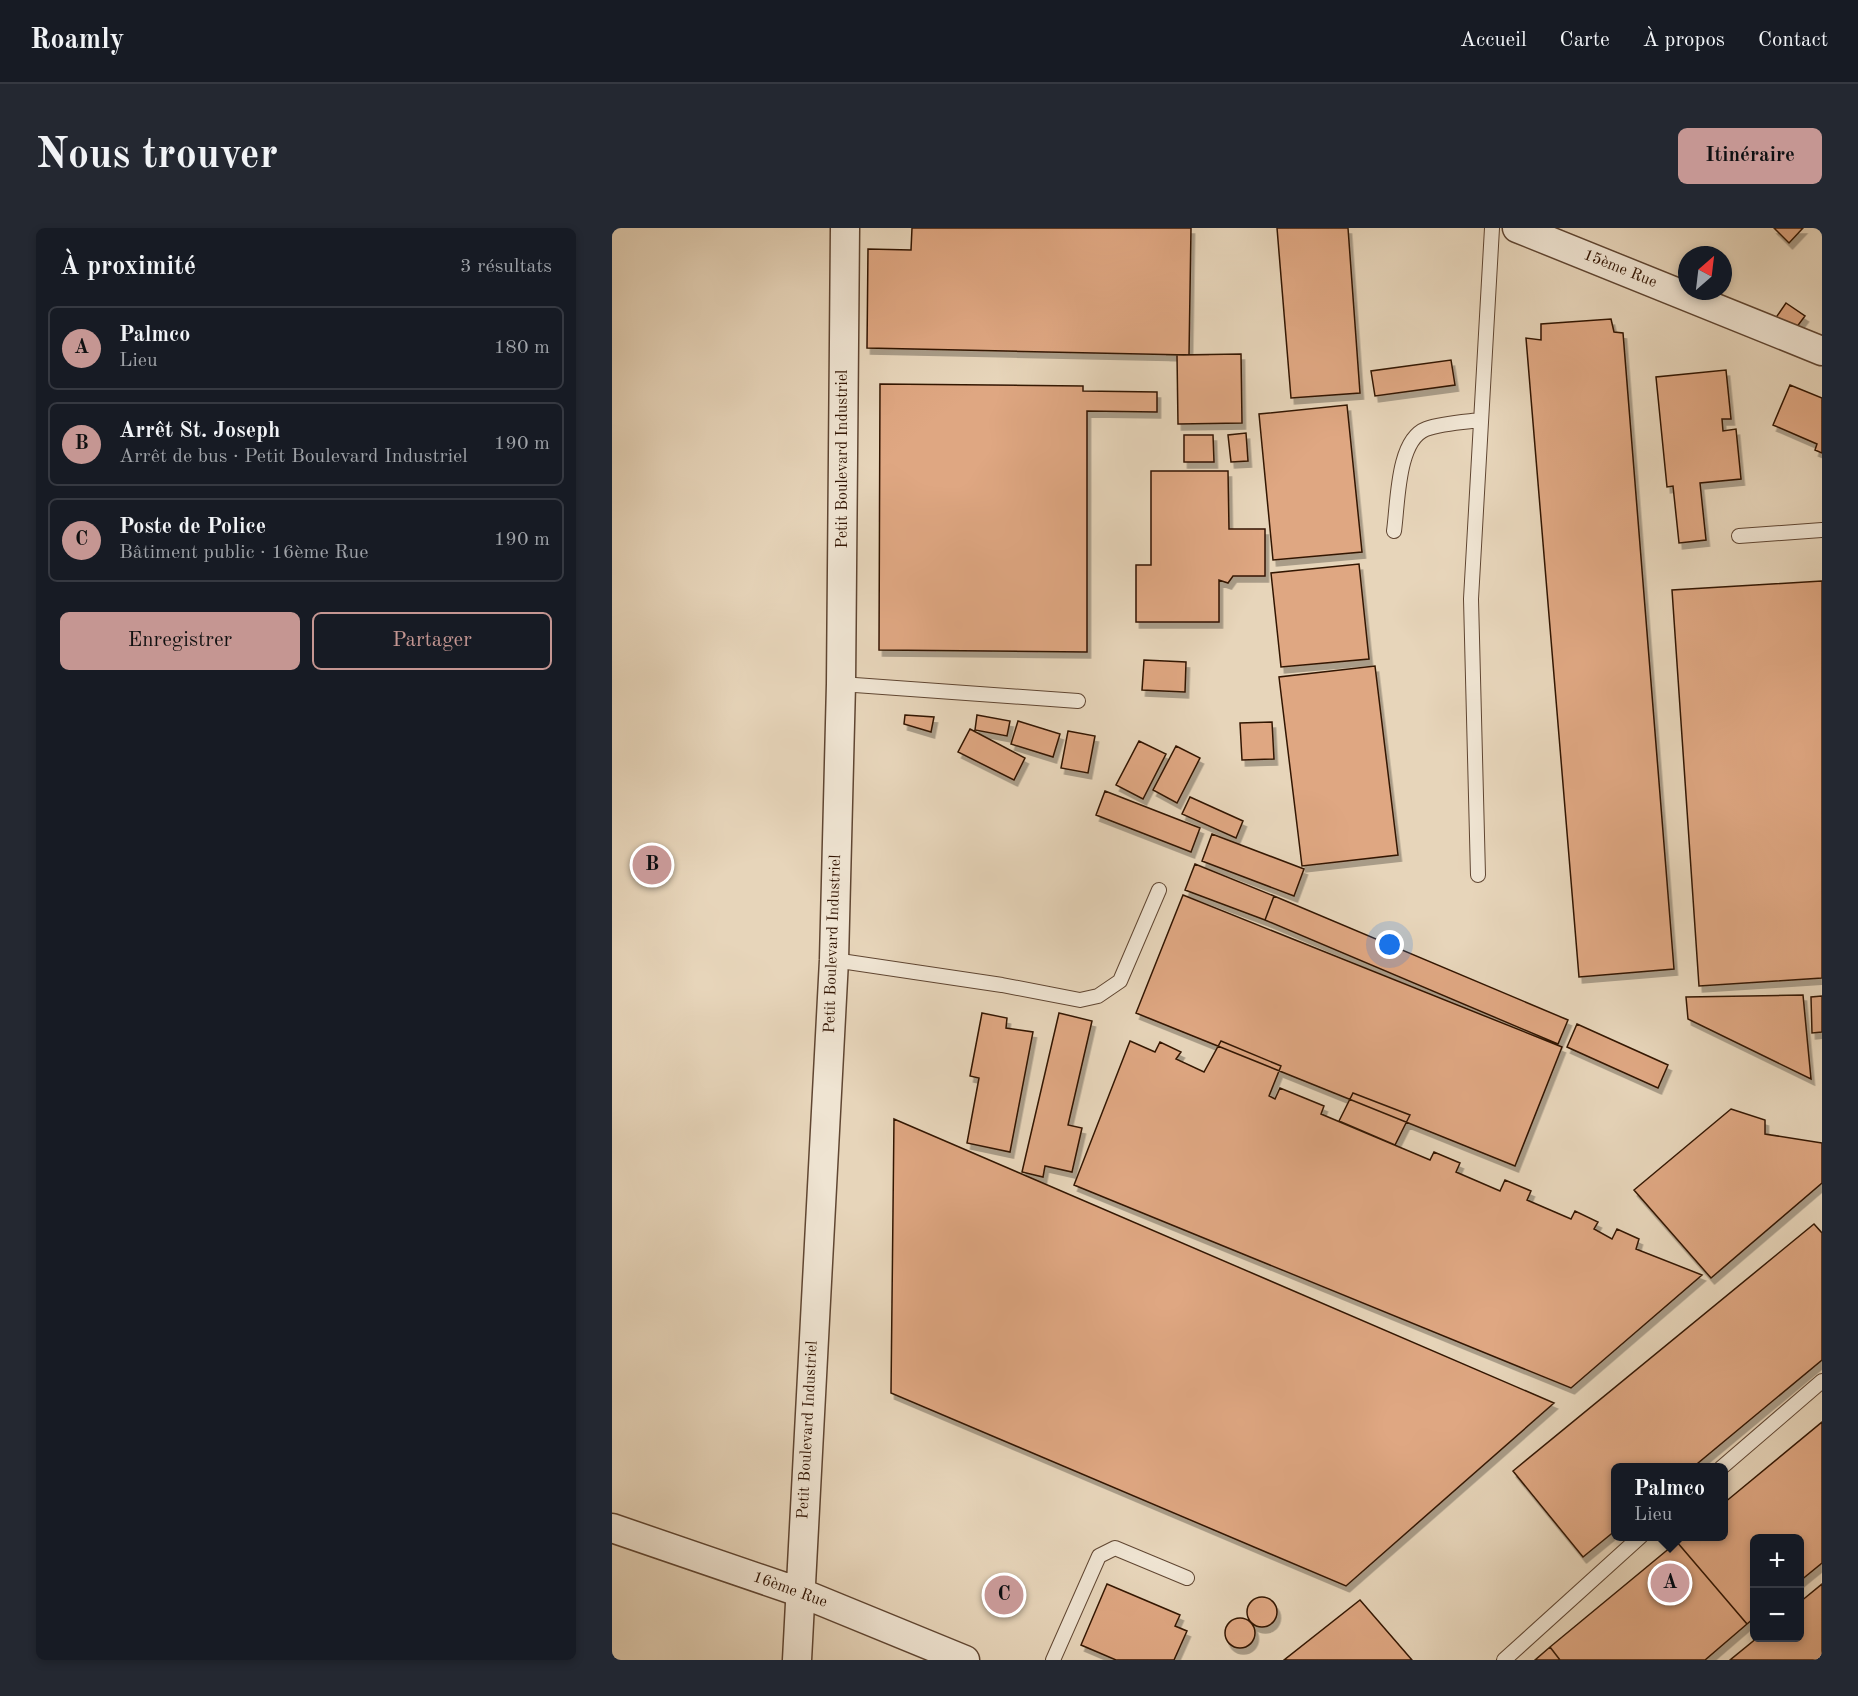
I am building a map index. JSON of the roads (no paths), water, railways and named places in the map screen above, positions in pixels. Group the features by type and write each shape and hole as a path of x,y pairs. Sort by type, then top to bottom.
{"street":[{"name":"Petit Boulevard Industriel","path":"797,1660 798,1592 834,960 841,684 845,228"},
{"name":"15ème Rue","path":"1517,228 1819,344"},
{"name":"16ème Rue","path":"612,1528 798,1592 965,1660"}],"lane":[{"path":"1478,875 1471,599 1492,228"},
{"path":"1394,531 1406,449 1414,437 1426,429 1481,420"},
{"path":"1739,536 1822,530"},
{"path":"841,684 1078,701"},
{"path":"834,960 1002,985 1080,1000 1098,996 1120,981 1159,890"},
{"path":"1726,1463 1822,1381"},
{"path":"1504,1660 1635,1541"},
{"path":"1053,1660 1099,1556 1108,1549 1115,1548 1187,1578"}],"place":[{"name":"Arrêt St. Joseph","path":"652,865"},
{"name":"Palmco","path":"1670,1583"},
{"name":"Poste de Police","path":"1004,1595"}]}
